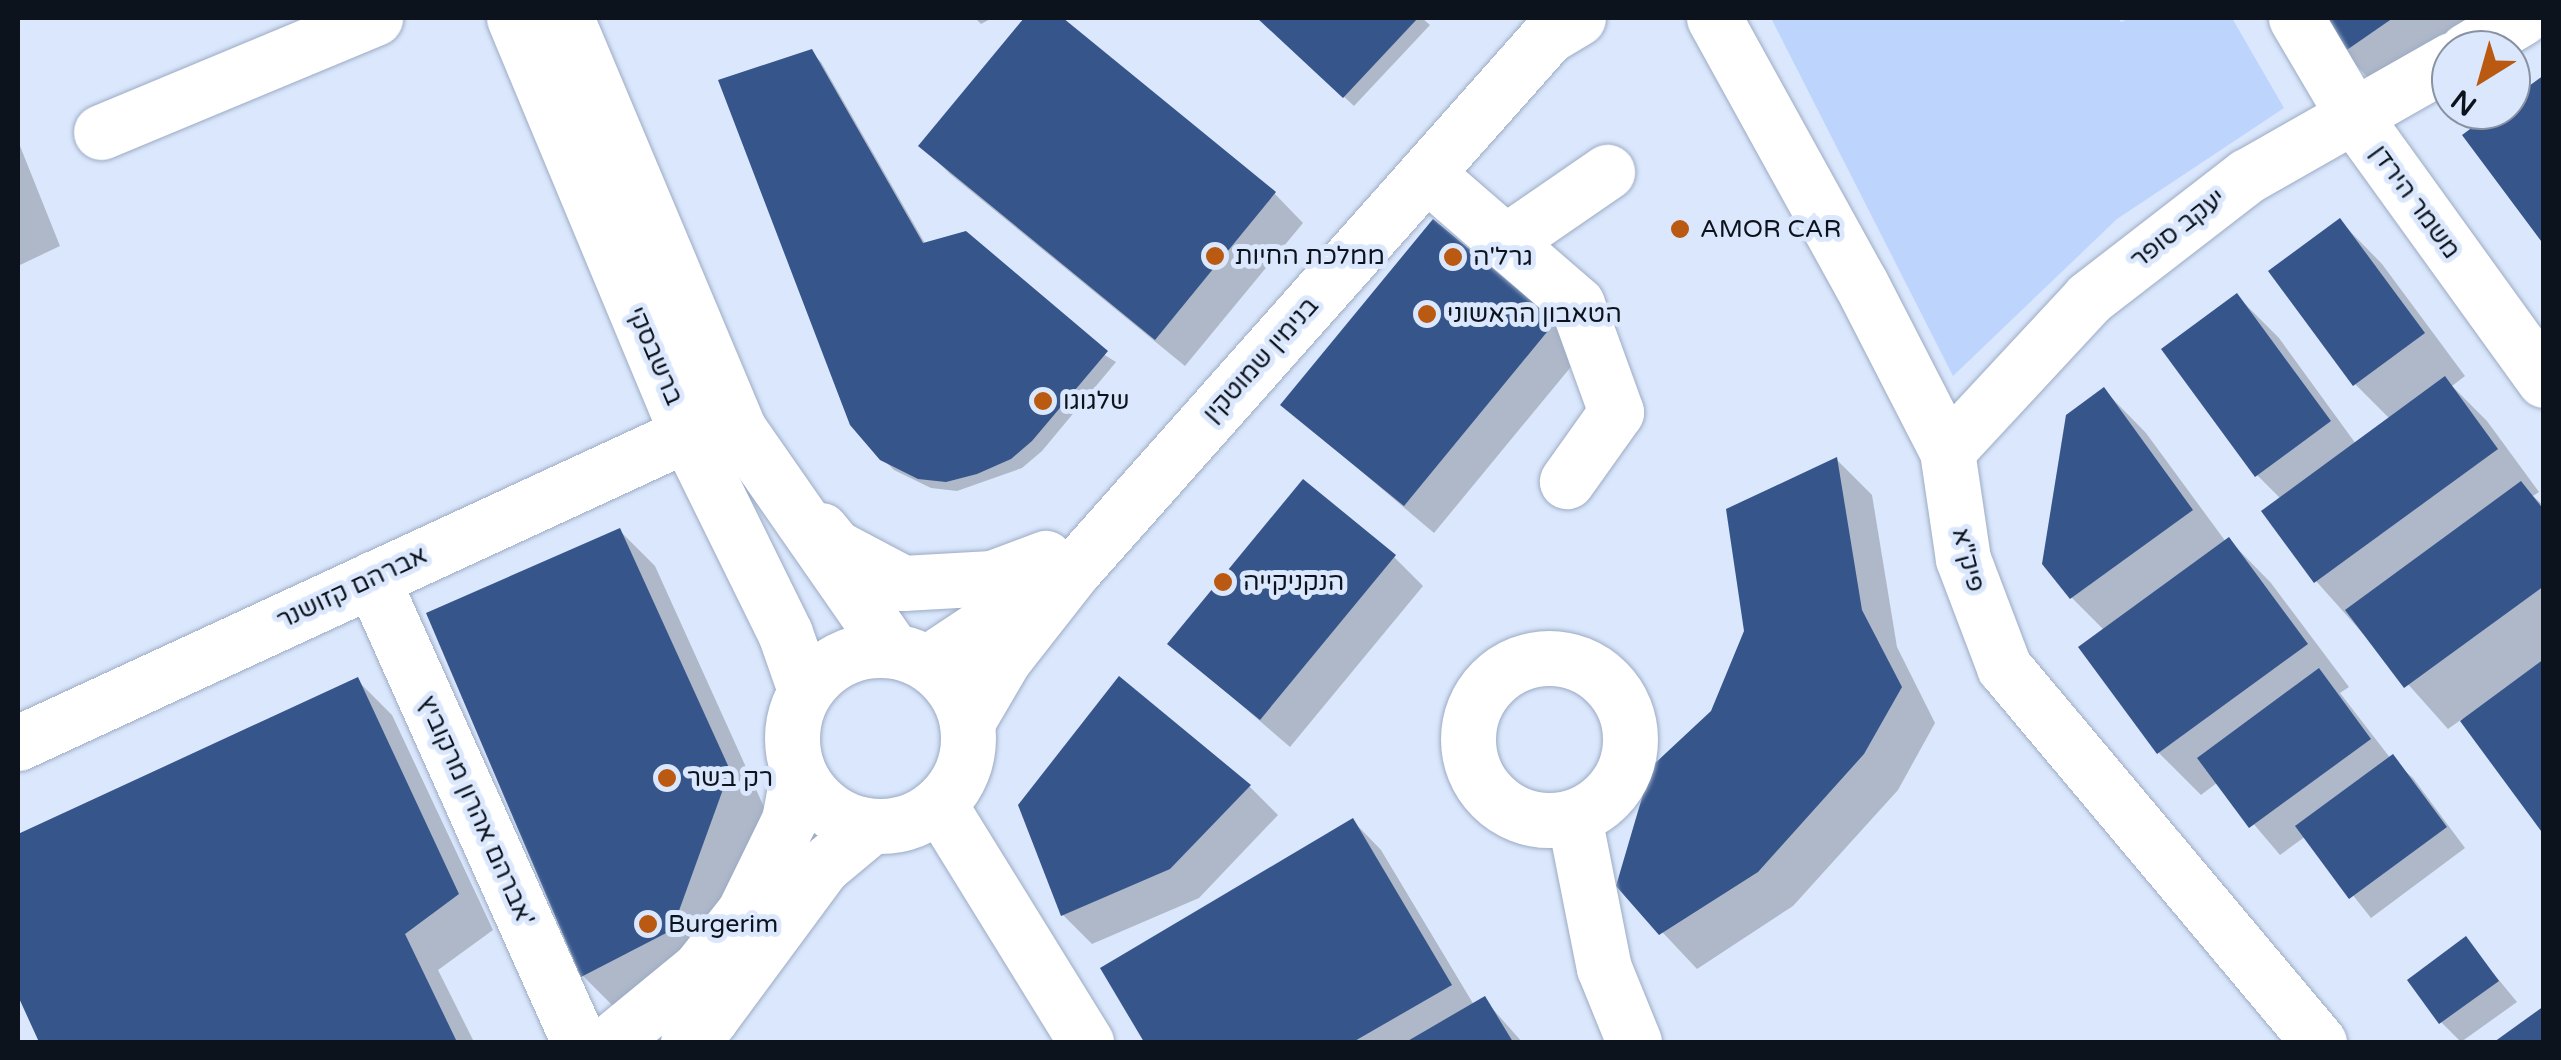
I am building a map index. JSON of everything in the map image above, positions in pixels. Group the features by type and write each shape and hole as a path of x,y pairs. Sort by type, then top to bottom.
{"street":[{"path":"101,132 375,18"},
{"name":"ברשבסקי","path":"514,18 687,434 785,633 805,690"},
{"name":"ברשבסקי","path":"566,18 740,431 910,657"},
{"name":"בנימין שמוטקין","path":"910,657 983,626 1529,18"},
{"name":"בנימין שמוטקין","path":"967,722 1004,660 1073,571 1548,36 1578,18"},
{"name":"פיק\"א","path":"1714,18 1860,282 1947,451 1963,558 2004,667 2320,1042"},
{"name":"משמר הירדן","path":"2296,18 2356,118 2544,380"},
{"name":"יעקב סופר","path":"1947,451 2089,298 2247,176 2356,118 2431,72"},
{"path":"1505,242 1607,172"},
{"path":"1426,174 1577,304 1616,412 1567,481"},
{"path":"740,431 835,548 903,583 992,578 1048,557"},
{"name":"אברהם קזושנר","path":"18,743 687,434"},
{"name":"אברהם אהרון מרקוביץ'","path":"372,579 580,1042"},
{"path":"610,1042 699,968 744,912 789,820 798,772 791,730 805,690 834,662 852,653 910,657 946,678 960,699 967,722 964,767 939,804 908,822 872,826 828,809 798,772"},
{"path":"939,804 1086,1042"},
{"path":"1574,816 1604,968 1634,1042"},
{"path":"706,1035 823,866 872,826"}],"shaded area":[{"path":"1771,18 2118,18 2121,22 2131,18 2232,18 2284,108 2117,219 1953,376"}],"building":[{"path":"1024,18 1063,18 1276,192 1155,340 918,146"},
{"path":"1257,18 1418,18 1343,98"},
{"path":"2321,18 2393,18 2341,54"},
{"path":"812,49 923,243 966,231 1108,351 1032,441 1011,459 977,474 946,482 918,479 880,460 850,425 718,80"},
{"path":"2544,75 2544,245 2462,135 2469,130 2531,130 2531,84"},
{"path":"2340,218 2425,333 2353,386 2268,271"},
{"path":"1433,219 1556,321 1404,506 1280,405"},
{"path":"2237,293 2331,421 2255,477 2161,349"},
{"path":"2445,376 2498,449 2314,583 2261,511"},
{"path":"2104,387 2193,510 2070,599 2042,564 2066,415"},
{"path":"1837,457 1862,610 1902,687 1864,754 1758,872 1659,935 1616,886 1651,767 1711,711 1744,631 1726,509"},
{"path":"1303,479 1396,555 1260,720 1167,644"},
{"path":"2521,481 2544,510 2544,586 2404,688 2345,610"},
{"path":"620,528 730,770 672,930 581,977 426,613"},
{"path":"2229,537 2308,644 2157,754 2078,647"},
{"path":"2544,659 2544,835 2460,721"},
{"path":"2319,668 2371,739 2249,828 2197,758"},
{"path":"1119,676 1251,785 1170,869 1061,916 1018,805"},
{"path":"358,677 459,894 405,934 457,1042 39,1042 18,996 18,834"},
{"path":"2393,754 2447,827 2349,899 2295,826"},
{"path":"1353,818 1452,985 1353,1042 1144,1042 1100,968"},
{"path":"2466,936 2499,981 2439,1024 2407,980"},
{"path":"1485,996 1513,1042 1406,1042"},
{"path":"2544,1006 2544,1042 2494,1042"}],"place":[{"name":"AMOR CAR","path":"1680,229"},
{"name":"ממלכת החיות","path":"1215,256"},
{"name":"גרל'ה","path":"1453,257"},
{"name":"הטאבון הראשוני","path":"1427,314"},
{"name":"שלגוגו","path":"1043,401"},
{"name":"הנקניקייה","path":"1223,582"},
{"name":"רק בשר","path":"667,778"},
{"name":"Burgerim","path":"648,924"}]}
